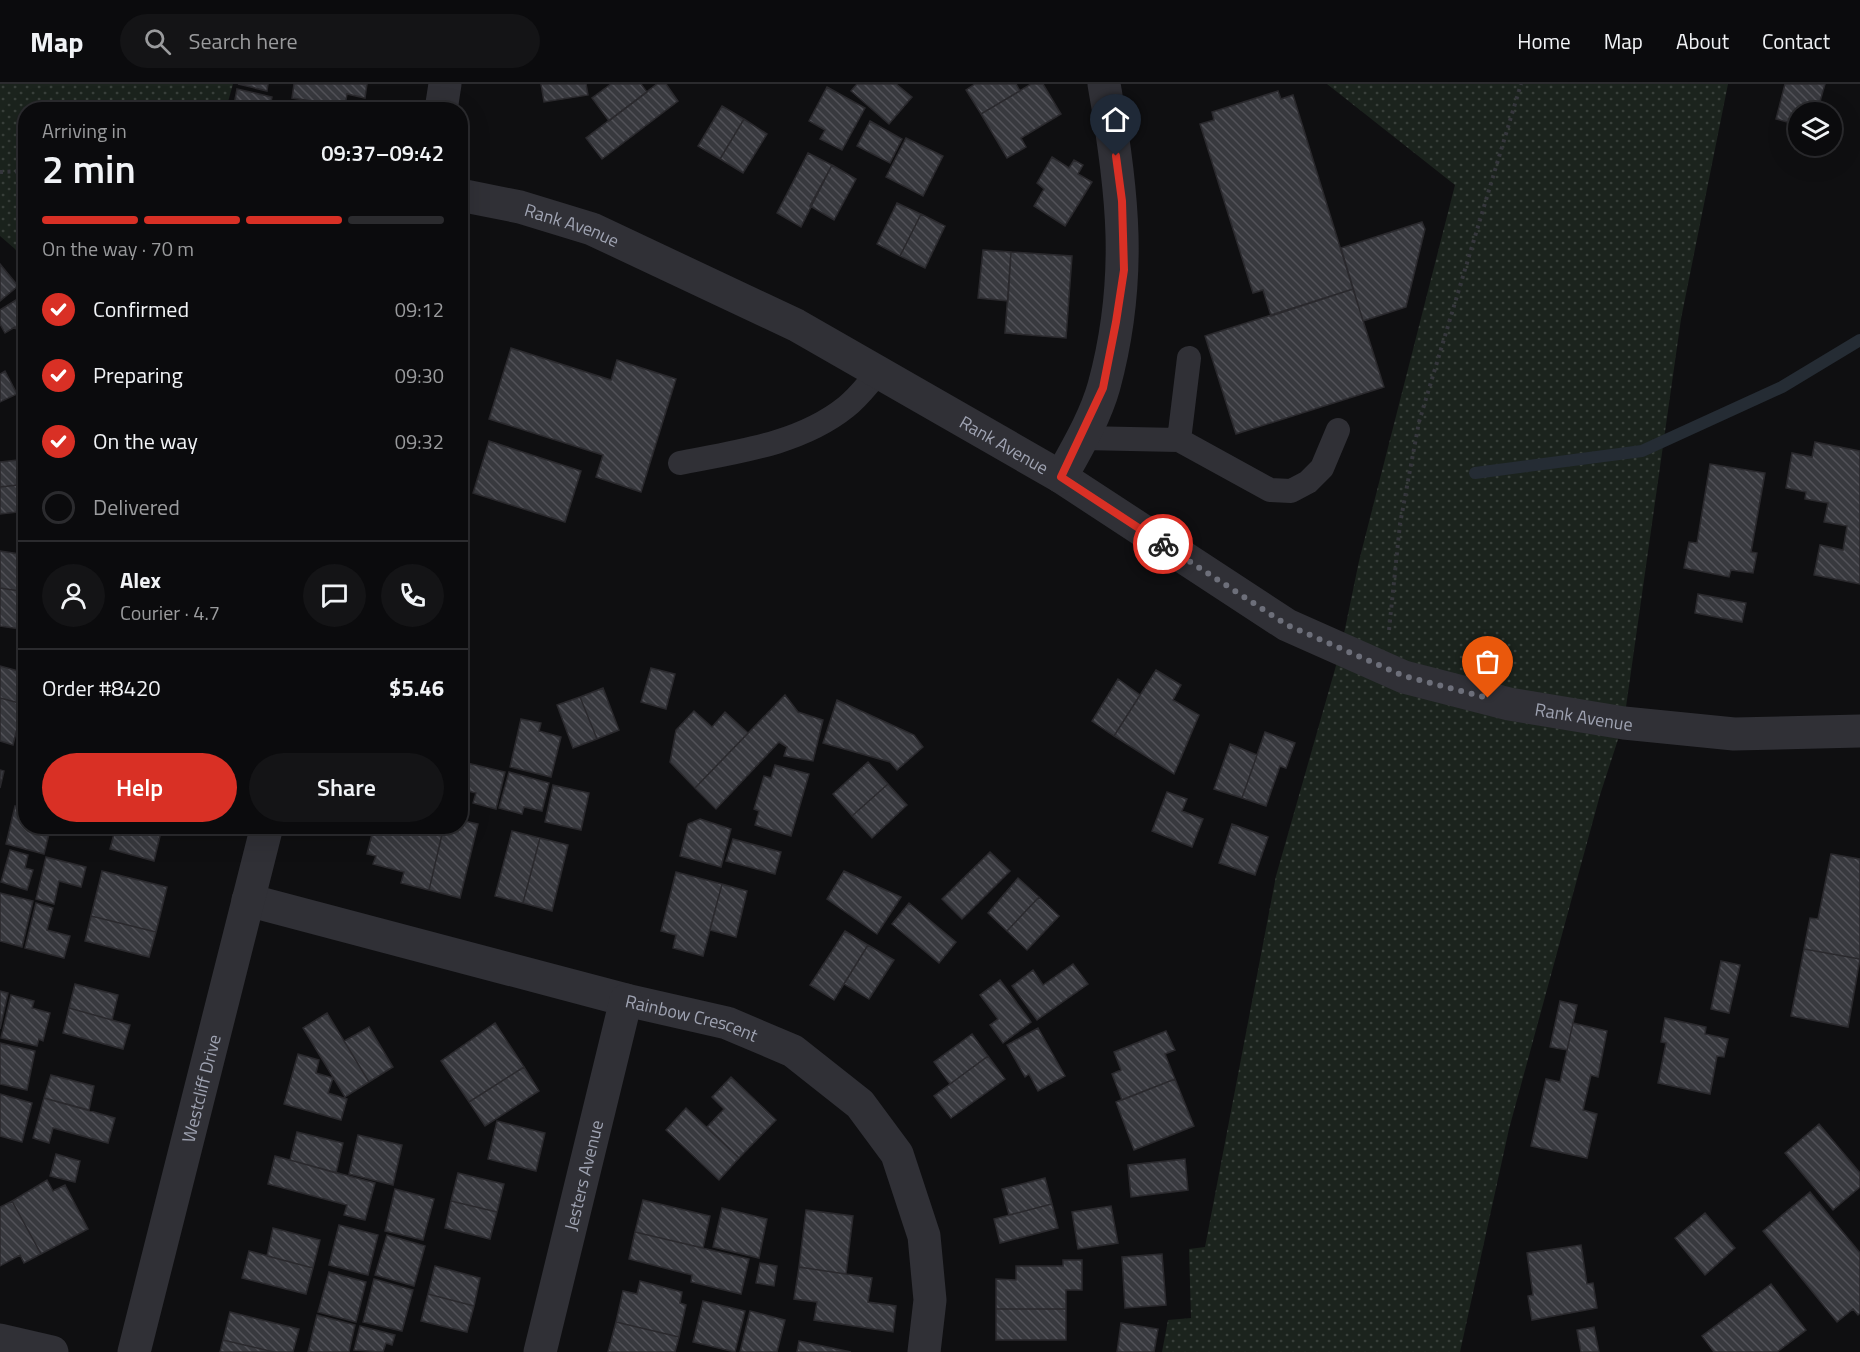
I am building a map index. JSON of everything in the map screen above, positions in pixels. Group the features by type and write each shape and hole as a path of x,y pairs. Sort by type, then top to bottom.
{"street":[{"path":"442,102 445,84"},
{"path":"1061,477 1082,438 1103,388 1124,270 1122,201 1104,84"},
{"name":"Rank Avenue","path":"468,197 520,207 592,229 796,325 1061,477 1287,625 1404,676 1509,704 1624,723 1734,734 1860,731"},
{"name":"Westcliff Drive","path":"134,1352 265,834"},
{"name":"Rainbow Crescent","path":"248,900 626,1000 727,1023 793,1051 860,1104 897,1154 924,1236 930,1300 924,1352"},
{"name":"Jesters Avenue","path":"540,1352 626,1000"},
{"path":"0,1340 52,1352"}],"lane":[{"path":"1179,440 1189,358"},
{"path":"680,463 746,451 794,436 824,423 848,406 878,373"},
{"path":"1082,438 1179,440 1270,490 1291,491 1308,482 1322,468 1338,430"}],"path":[{"path":"1385,668 1400,524 1419,422 1521,84"},
{"path":"0,172 18,171"}],"shaded area":[{"path":"0,84 233,84 228,102 18,102 18,254 0,236"},
{"path":"1327,84 1728,84 1681,319 1624,721 1600,795 1509,1129 1460,1352 1162,1352 1168,1320 1191,1318 1189,1249 1205,1247 1276,876 1341,648 1359,561 1455,185"}],"building":[{"path":"238,84 268,84 267,91"},
{"path":"294,84 367,84 365,98 347,94 346,102 318,102 292,98"},
{"path":"541,84 586,84 588,95 544,102"},
{"path":"611,84 641,84 647,92 609,121 592,98"},
{"path":"657,84 666,84 678,101 602,159 586,138"},
{"path":"857,84 896,84 912,97 889,124 851,91"},
{"path":"975,84 1016,84 1020,91 981,114 966,90"},
{"path":"1031,84 1043,84 1061,114 1021,138 1026,147 1007,158 981,114"},
{"path":"1785,84 1825,84 1820,102 1788,102 1788,122 1776,119"},
{"path":"827,87 865,108 842,150 820,139 825,130 809,121"},
{"path":"237,89 272,97 271,102 235,102"},
{"path":"1278,91 1281,99 1293,95 1353,289 1271,316 1263,290 1253,293 1200,124 1214,120 1212,112"},
{"path":"722,106 744,119 720,159 698,146"},
{"path":"744,119 767,134 743,173 720,159"},
{"path":"870,121 902,139 890,163 857,146"},
{"path":"906,138 943,156 923,196 886,177"},
{"path":"808,153 832,165 801,227 777,213"},
{"path":"1052,157 1069,168 1074,160 1083,165 1078,174 1092,182 1065,226 1034,206 1044,189 1037,183"},
{"path":"832,165 856,179 834,220 810,206"},
{"path":"897,203 921,214 900,256 877,244"},
{"path":"921,214 945,226 925,268 900,256"},
{"path":"1422,222 1425,229 1406,307 1363,321 1341,248"},
{"path":"983,250 1011,252 1008,301 978,298"},
{"path":"1011,252 1072,256 1066,338 1005,333"},
{"path":"0,264 18,286 0,301"},
{"path":"1353,289 1384,387 1236,434 1205,336"},
{"path":"18,299 18,332 15,327 5,333 0,324 0,310"},
{"path":"511,348 611,380 617,360 676,379 641,492 596,477 603,455 489,419"},
{"path":"5,371 17,394 0,402 0,374"},
{"path":"489,441 581,471 565,522 473,493"},
{"path":"1815,442 1860,451 1860,584 1814,575 1820,545 1843,550 1847,526 1824,522 1828,503 1805,499 1806,492 1786,488 1792,453 1812,457"},
{"path":"18,460 18,485 0,487 0,462"},
{"path":"1710,464 1765,473 1751,552 1757,553 1753,573 1731,570 1729,577 1684,568 1689,542 1697,543"},
{"path":"18,485 18,512 0,514 0,487"},
{"path":"0,551 18,554 18,591 0,588"},
{"path":"0,588 18,591 18,629 0,626"},
{"path":"1698,594 1746,603 1742,622 1695,613"},
{"path":"0,666 18,671 18,703 0,698"},
{"path":"651,668 675,674 666,709 641,702"},
{"path":"1156,670 1181,685 1173,700 1199,715 1174,774 1114,736"},
{"path":"1118,679 1140,695 1114,736 1092,721"},
{"path":"603,688 619,730 597,739 580,697"},
{"path":"785,695 798,712 823,720 813,761 784,756 787,747 779,742 716,809 695,788"},
{"path":"580,697 597,739 573,748 557,705"},
{"path":"0,698 18,703 18,724 13,745 0,741"},
{"path":"837,700 914,735 923,747 897,770 890,762 823,743"},
{"path":"694,711 712,727 725,712 748,733 695,788 670,762 676,730"},
{"path":"521,719 541,723 539,731 561,737 551,777 510,767"},
{"path":"1265,732 1295,743 1286,768 1280,766 1266,806 1242,798"},
{"path":"1230,744 1257,755 1242,798 1214,789"},
{"path":"868,762 888,784 852,816 833,794"},
{"path":"468,763 505,772 496,809 473,803 476,793 468,791"},
{"path":"775,765 809,774 791,836 755,825 759,811 754,809 764,776 771,778"},
{"path":"0,770 4,771 0,788"},
{"path":"509,772 549,783 542,811 524,807 522,814 499,808"},
{"path":"888,784 907,805 872,838 852,816"},
{"path":"553,785 589,793 581,830 545,822"},
{"path":"1167,792 1187,799 1182,811 1203,819 1192,847 1152,831"},
{"path":"15,806 18,807 18,834 49,834 44,854 6,844"},
{"path":"700,819 731,829 721,867 680,856 688,824"},
{"path":"468,822 478,824 460,898 429,890 442,834 468,834"},
{"path":"1232,824 1268,837 1255,875 1219,863"},
{"path":"512,831 540,838 523,903 495,896"},
{"path":"114,834 160,836 154,861 110,849"},
{"path":"372,834 442,834 429,890 401,883 404,872 373,864 376,856 367,854"},
{"path":"540,838 568,845 552,911 523,903"},
{"path":"733,839 781,852 775,874 726,861"},
{"path":"10,850 28,855 25,868 33,870 27,890 1,882"},
{"path":"990,852 1010,871 962,919 942,899"},
{"path":"1831,854 1860,859 1860,959 1804,949 1810,918 1818,919"},
{"path":"46,857 86,867 81,887 59,881 54,904 36,899"},
{"path":"102,871 167,887 156,932 91,916"},
{"path":"844,871 901,897 877,934 827,899"},
{"path":"676,872 722,884 703,956 673,948 676,935 661,931"},
{"path":"1018,878 1039,897 1007,931 988,913"},
{"path":"722,884 747,891 736,937 710,930"},
{"path":"0,893 33,901 22,947 0,941"},
{"path":"1039,897 1059,916 1027,950 1007,931"},
{"path":"36,903 53,908 47,930 70,936 64,958 25,948"},
{"path":"909,903 956,942 939,963 892,924"},
{"path":"91,916 156,932 149,957 85,941"},
{"path":"845,931 868,945 834,1000 810,985"},
{"path":"868,945 894,960 869,999 844,984"},
{"path":"1804,949 1860,959 1848,1027 1791,1016"},
{"path":"1721,961 1740,965 1729,1013 1711,1009"},
{"path":"1073,964 1088,984 1037,1020 1012,986 1033,970 1043,985"},
{"path":"1000,980 1031,1022 1003,1043 990,1025 998,1019 980,995"},
{"path":"75,984 118,995 112,1020 69,1008"},
{"path":"0,991 8,993 0,1029"},
{"path":"11,995 34,1001 32,1008 50,1013 43,1041 39,1039 37,1046 1,1038"},
{"path":"1560,1001 1577,1005 1567,1050 1550,1047"},
{"path":"69,1008 130,1025 123,1049 63,1033"},
{"path":"327,1013 369,1082 345,1097 303,1028"},
{"path":"1665,1018 1706,1027 1705,1034 1728,1039 1724,1057 1717,1056 1710,1094 1658,1083 1666,1043 1661,1042"},
{"path":"495,1023 524,1067 469,1102 441,1061"},
{"path":"1573,1023 1607,1031 1598,1077 1591,1075 1583,1110 1597,1114 1587,1158 1531,1146 1546,1079 1560,1082"},
{"path":"369,1027 393,1067 369,1082 344,1041"},
{"path":"1038,1028 1065,1076 1038,1091 1029,1074 1025,1077 1007,1045"},
{"path":"1166,1031 1175,1050 1165,1054 1175,1079 1122,1100 1112,1074 1121,1070 1114,1052"},
{"path":"972,1034 988,1056 950,1084 934,1062"},
{"path":"0,1043 35,1051 27,1090 0,1084"},
{"path":"298,1054 319,1060 316,1073 333,1078 328,1093 347,1099 341,1120 284,1104"},
{"path":"988,1056 1005,1079 951,1118 934,1096"},
{"path":"524,1067 539,1091 485,1126 469,1102"},
{"path":"51,1075 94,1086 89,1110 44,1098"},
{"path":"731,1077 776,1120 739,1158 707,1127 724,1109 712,1097"},
{"path":"1175,1079 1194,1126 1134,1150 1116,1102"},
{"path":"0,1094 32,1103 22,1142 0,1136"},
{"path":"44,1098 115,1118 108,1143 53,1128 49,1143 33,1138"},
{"path":"686,1108 739,1158 719,1180 666,1130"},
{"path":"497,1121 545,1133 536,1171 488,1159"},
{"path":"1819,1124 1860,1173 1860,1187 1833,1210 1785,1153"},
{"path":"297,1132 343,1143 336,1173 290,1160"},
{"path":"358,1135 402,1145 393,1185 349,1174"},
{"path":"56,1154 80,1161 75,1182 50,1176"},
{"path":"275,1156 375,1183 365,1220 344,1215 347,1205 268,1184"},
{"path":"1185,1159 1188,1190 1131,1197 1128,1165"},
{"path":"458,1173 504,1184 497,1212 451,1201"},
{"path":"1045,1178 1052,1204 1009,1215 1002,1189"},
{"path":"47,1180 53,1191 65,1185 88,1229 41,1254 12,1201"},
{"path":"395,1189 434,1199 423,1240 385,1231"},
{"path":"1810,1192 1860,1253 1860,1313 1858,1315 1853,1309 1837,1322 1763,1231"},
{"path":"643,1200 710,1216 703,1248 635,1232"},
{"path":"12,1201 41,1254 24,1263 20,1255 0,1266 0,1207"},
{"path":"451,1201 497,1212 490,1239 445,1228"},
{"path":"1052,1204 1058,1228 1000,1243 994,1219"},
{"path":"1111,1206 1118,1243 1078,1249 1072,1212"},
{"path":"722,1208 767,1219 759,1258 713,1247"},
{"path":"806,1210 853,1216 846,1274 799,1267"},
{"path":"1705,1213 1735,1248 1705,1275 1675,1238"},
{"path":"339,1225 378,1235 368,1275 329,1265"},
{"path":"273,1228 320,1240 313,1268 267,1256"},
{"path":"635,1232 749,1259 741,1294 691,1282 692,1275 629,1259"},
{"path":"387,1235 425,1246 414,1286 375,1275"},
{"path":"1581,1245 1587,1284 1593,1283 1597,1308 1532,1320 1528,1296 1533,1295 1527,1253"},
{"path":"249,1251 313,1268 306,1294 242,1278"},
{"path":"1162,1254 1166,1305 1125,1308 1122,1257"},
{"path":"1063,1260 1082,1260 1082,1290 1066,1290 1066,1309 996,1309 996,1279 1016,1280 1016,1266 1063,1266"},
{"path":"760,1263 777,1266 774,1286 756,1283"},
{"path":"435,1266 480,1278 474,1306 428,1294"},
{"path":"799,1267 872,1278 868,1302 896,1306 893,1332 814,1320 817,1302 794,1299"},
{"path":"329,1272 366,1282 356,1322 318,1312"},
{"path":"374,1279 413,1290 402,1331 363,1322"},
{"path":"640,1281 682,1292 680,1303 686,1305 679,1337 616,1322 623,1291 637,1294"},
{"path":"1771,1284 1806,1330 1777,1352 1714,1352 1702,1336"},
{"path":"428,1294 474,1306 467,1332 421,1321"},
{"path":"703,1301 745,1311 735,1352 693,1342"},
{"path":"996,1309 1066,1309 1066,1340 996,1340"},
{"path":"750,1311 785,1320 777,1352 740,1352"},
{"path":"230,1312 299,1329 293,1352 274,1352 223,1340"},
{"path":"317,1315 355,1325 349,1352 308,1352"},
{"path":"616,1322 679,1337 675,1352 608,1352"},
{"path":"1121,1323 1158,1329 1154,1352 1117,1352"},
{"path":"360,1326 395,1335 392,1345 386,1343 383,1352 354,1350"},
{"path":"1594,1327 1599,1352 1581,1352 1577,1330"},
{"path":"223,1340 274,1352 220,1352"},
{"path":"799,1341 851,1352 797,1352"}],"waterway":[{"path":"1475,473 1642,451 1782,387 1860,340"}],"way so far":[{"path":"1163,544 1287,625 1404,676 1488,698"}],"route":[{"path":"1116,156 1122,201 1124,270 1116,322 1103,388 1082,438 1061,477 1163,544"}]}
